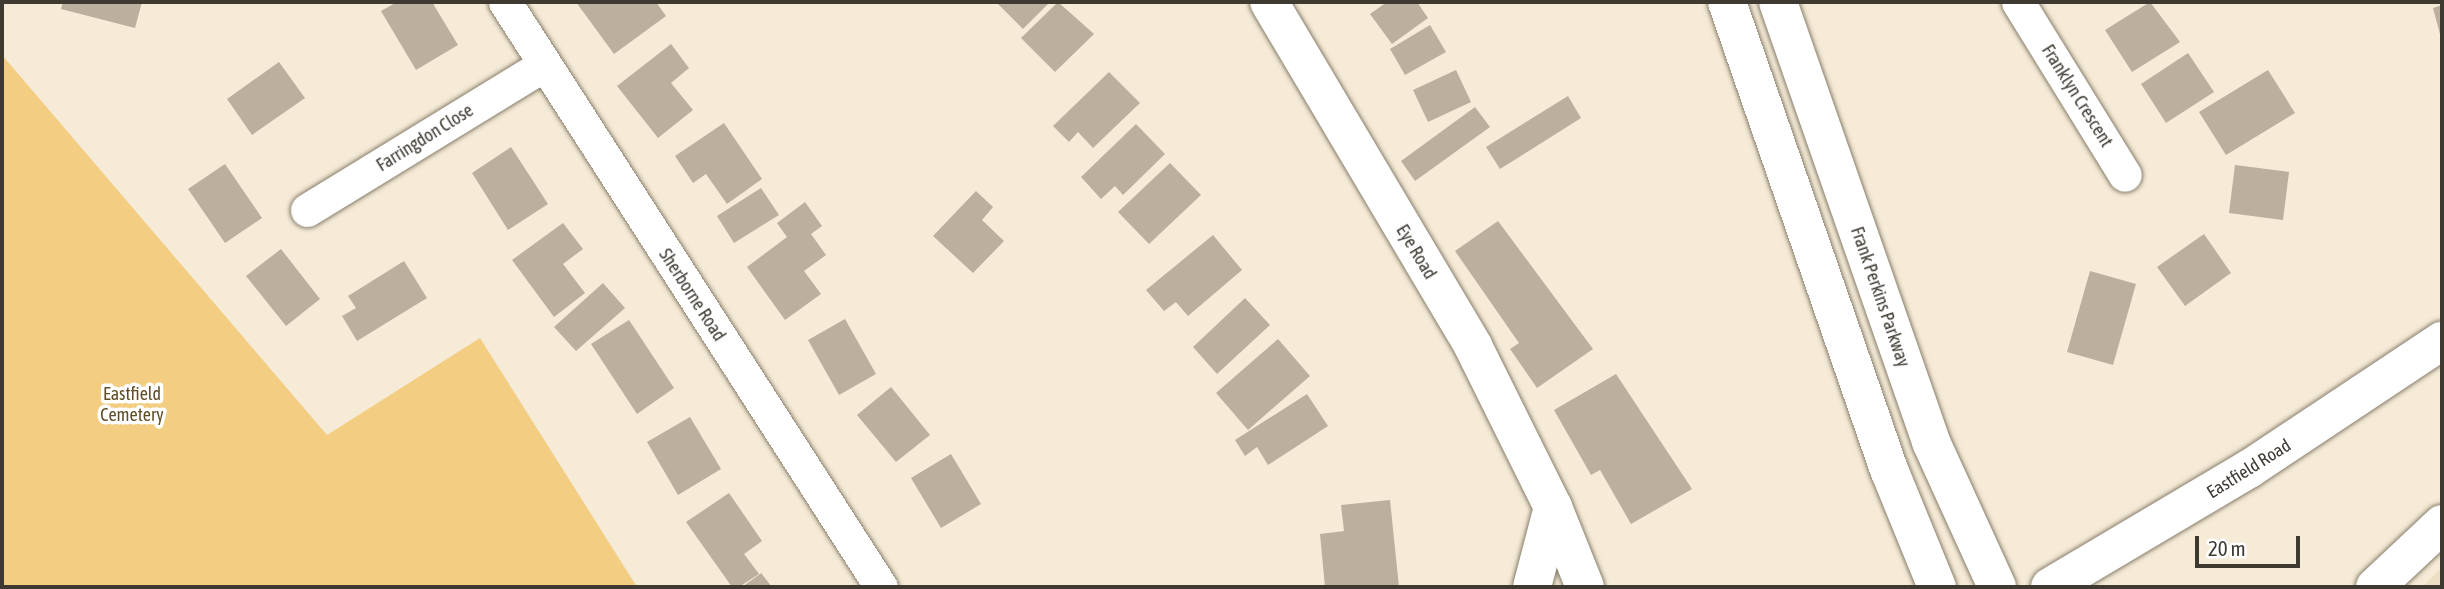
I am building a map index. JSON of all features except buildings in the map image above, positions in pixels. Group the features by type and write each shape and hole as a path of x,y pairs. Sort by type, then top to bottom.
{"main road":[{"name":"Eye Road","path":"1269,2 1472,346 1553,507 1585,587"},
{"path":"1727,2 1890,472 1937,587"},
{"name":"Frank Perkins Parkway","path":"1778,2 1931,442 1997,587"},
{"name":"Eastfield Road","path":"2050,587 2105,556 2442,341"},
{"name":"Eye Road","path":"1553,507 1581,533 1609,587"},
{"path":"1532,587 1553,507"},
{"path":"2375,587 2442,524"}],"street":[{"name":"Sherborne Road","path":"505,2 881,587"},
{"name":"Franklyn Crescent","path":"2032,7 2125,175"},
{"name":"Farringdon Close","path":"307,210 544,65"}],"shaded area":[{"path":"2442,567 2442,587 2422,587"}],"green space":[{"name":"Eastfield Cemetery","path":"2,55 327,435 480,338 637,587 2,587"}]}
